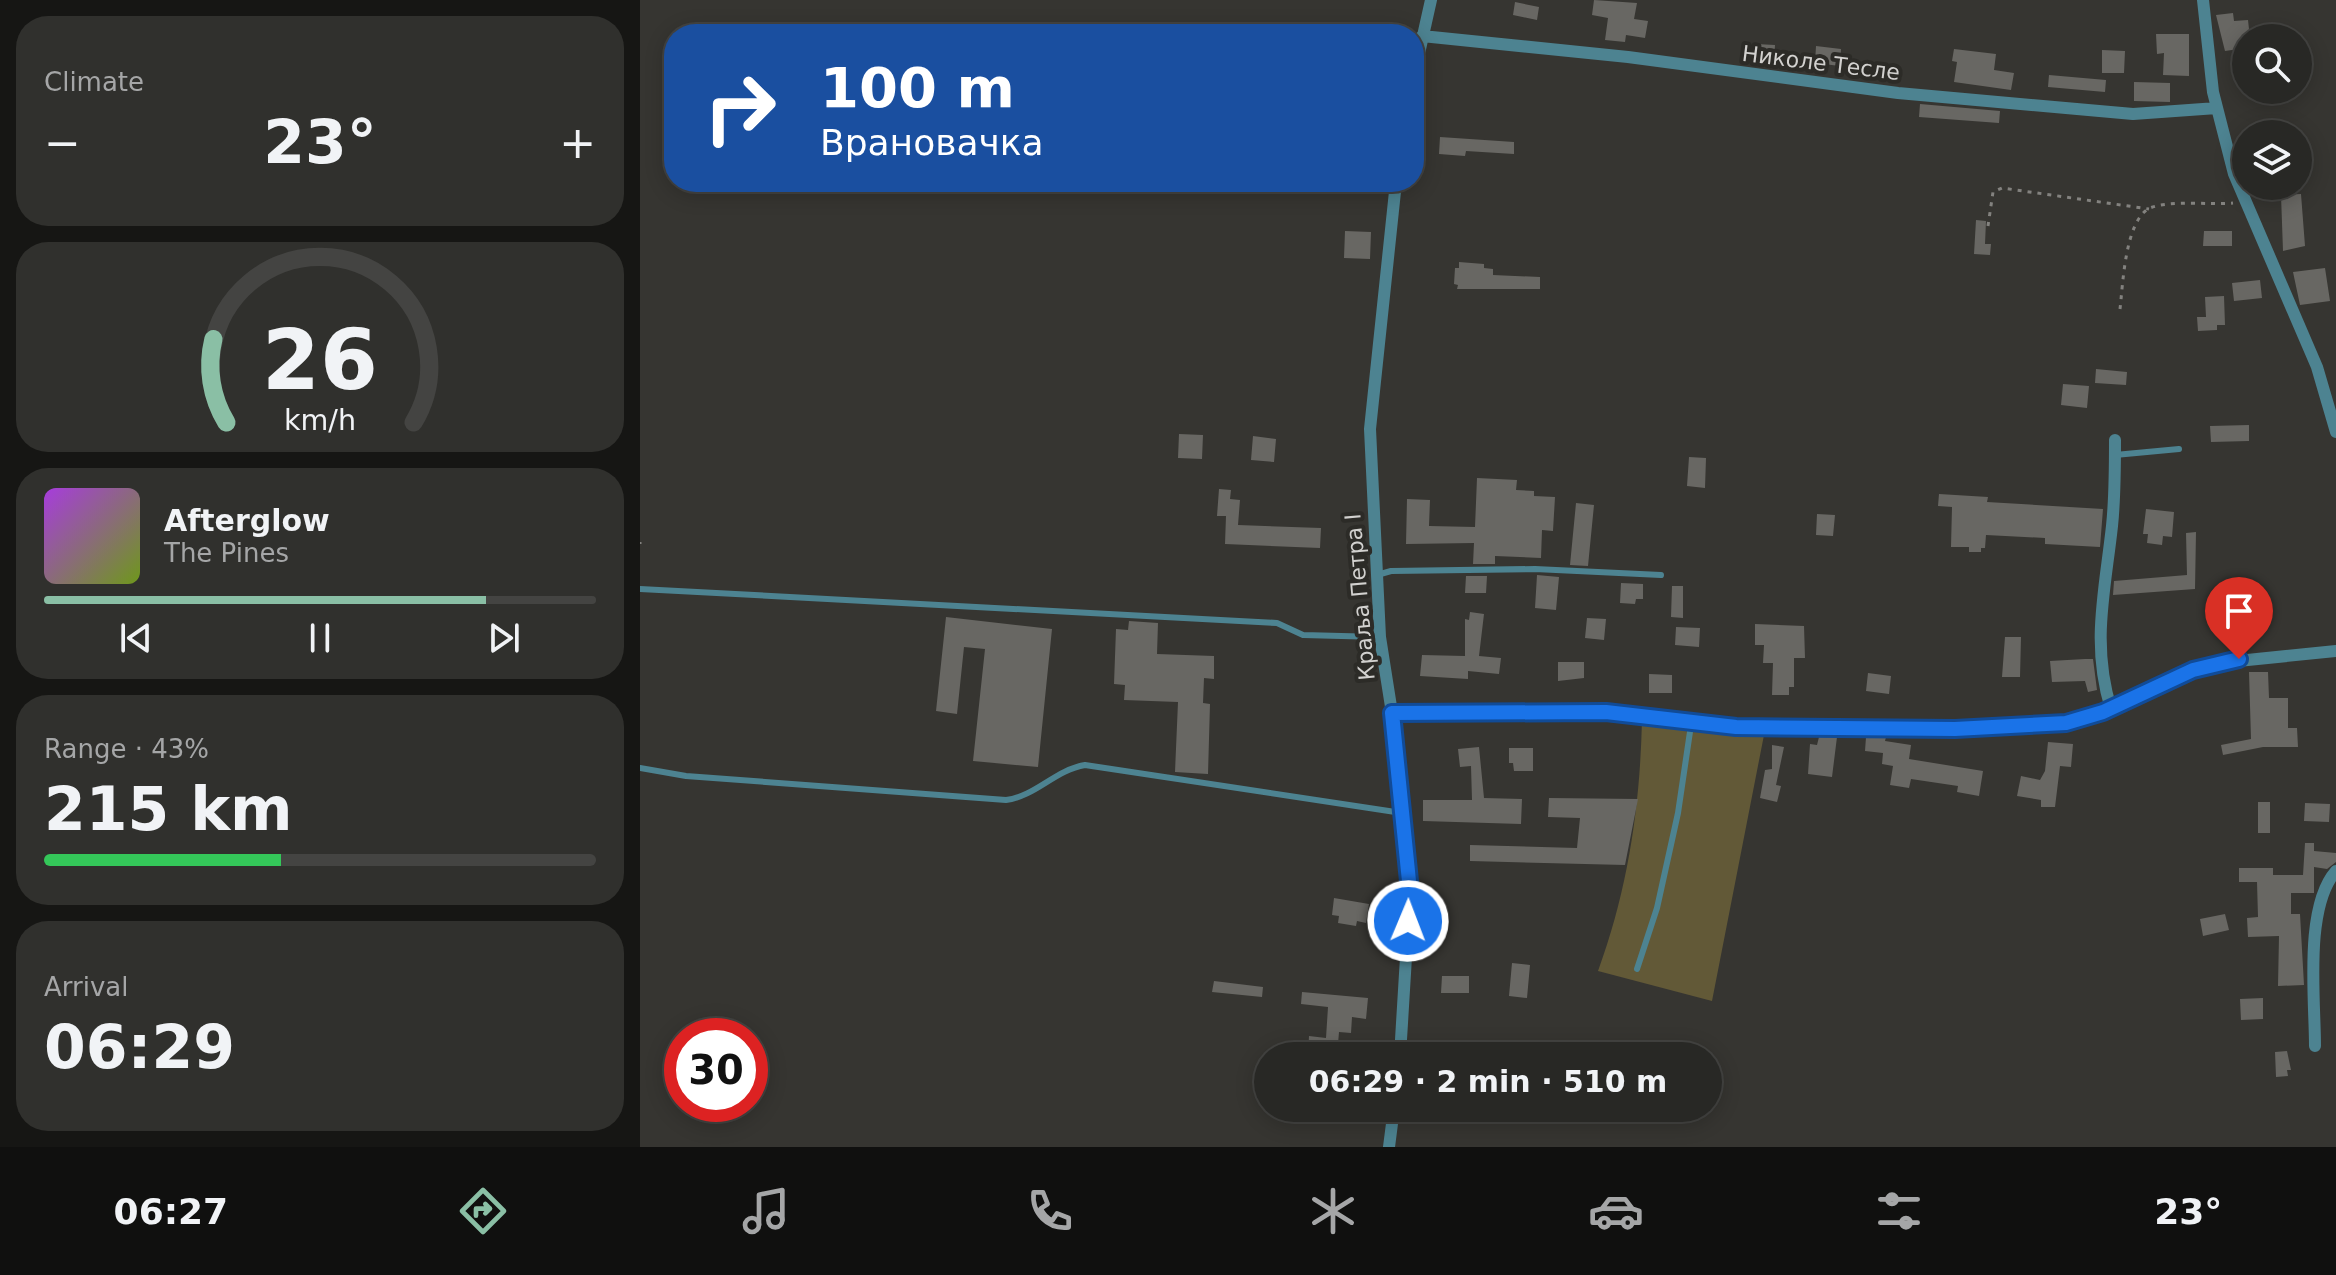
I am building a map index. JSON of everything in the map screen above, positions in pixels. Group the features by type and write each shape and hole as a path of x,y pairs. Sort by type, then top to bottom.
{"street":[{"path":"1424,28 1431,0"},
{"path":"2203,0 2217,108 2245,202 2317,367 2336,432"},
{"name":"Николе Тесле","path":"1424,36 1628,57 1898,93 2133,114 2217,108"},
{"name":"Краља Петра I","path":"1395,192 1370,429 1380,637 1392,713 1410,891 1401,1042"},
{"path":"2111,709 2098,657 2112,523 2115,440"},
{"path":"1392,713 1606,712 1691,725 1955,729 2066,723 2111,709 2175,677 2218,663 2336,651"},
{"path":"2315,1046 2318,910 2324,887 2336,871"},
{"path":"1389,1147 1392,1122"}],"lane":[{"path":"2115,455 2179,449"},
{"path":"1377,575 1391,571 1535,569 1661,575"},
{"path":"640,589 656,593 1277,623 1303,635 1380,637"},
{"path":"1637,969 1657,908 1678,813 1691,725"},
{"path":"640,768 686,776 1006,800 1022,798 1070,768 1085,765 1402,813"}],"path":[{"path":"1988,226 1993,192 2002,188 2149,209 2245,202"},
{"path":"2120,309 2133,230 2149,209"}],"shaded area":[{"path":"1642,720 1705,733 1764,735 1712,1001 1598,971 1625,878 1635,816"}],"building":[{"path":"1594,0 1637,3 1634,19 1648,21 1645,38 1626,35 1625,42 1605,40 1608,18 1592,15"},
{"path":"1515,2 1539,7 1537,20 1513,15"},
{"path":"2233,13 2234,21 2248,20 2248,24 2232,24 2232,50 2225,51 2216,15"},
{"path":"2156,34 2189,34 2189,76 2163,75 2164,53 2157,54"},
{"path":"1756,44 1775,45 1774,63 1755,62"},
{"path":"1816,46 1841,49 1840,66 1815,63"},
{"path":"1954,49 1996,54 1994,70 2014,73 2011,90 1954,82 1957,62 1952,61"},
{"path":"2102,50 2125,51 2124,73 2102,73"},
{"path":"2049,75 2106,80 2105,92 2048,87"},
{"path":"2134,82 2170,83 2170,102 2134,101"},
{"path":"1920,104 2000,111 1999,123 1919,117"},
{"path":"1440,137 1514,142 1514,154 1466,151 1465,156 1439,154"},
{"path":"2281,200 2301,200 2305,246 2283,251"},
{"path":"1976,220 1986,221 1985,244 1991,244 1990,255 1974,254"},
{"path":"1345,231 1371,232 1370,259 1344,258"},
{"path":"2204,231 2232,231 2232,246 2203,246"},
{"path":"1459,262 1484,264 1484,268 1493,269 1493,275 1540,277 1540,289 1457,289 1458,285 1454,284 1455,268 1459,268"},
{"path":"2325,268 2330,301 2300,305 2293,272"},
{"path":"2260,280 2262,298 2234,301 2232,283"},
{"path":"2224,296 2225,325 2217,325 2217,330 2198,331 2197,317 2206,317 2205,297"},
{"path":"2096,369 2127,372 2126,385 2095,383"},
{"path":"2063,384 2089,386 2087,408 2061,405"},
{"path":"2249,425 2249,441 2211,442 2210,426"},
{"path":"1179,434 1203,435 1202,459 1178,458"},
{"path":"1253,436 1276,439 1274,462 1251,460"},
{"path":"1689,457 1706,458 1705,488 1687,486"},
{"path":"1477,478 1517,480 1516,490 1534,491 1534,496 1555,497 1553,531 1542,530 1541,558 1495,556 1495,564 1473,564 1474,543 1406,544 1407,499 1430,500 1429,526 1475,527"},
{"path":"1219,489 1231,490 1230,499 1240,500 1238,525 1321,528 1320,548 1225,544 1226,516 1217,516"},
{"path":"1939,494 1988,497 1987,502 2103,509 2100,547 2045,544 2045,538 1986,535 1985,548 1981,548 1981,552 1969,552 1969,547 1951,547 1952,507 1938,506"},
{"path":"1576,503 1594,505 1588,566 1570,565"},
{"path":"2146,509 2174,512 2172,537 2163,536 2162,545 2147,543 2148,534 2143,534"},
{"path":"1817,514 1835,515 1833,536 1816,535"},
{"path":"2196,532 2195,589 2113,595 2114,581 2187,575 2186,533"},
{"path":"1537,575 1559,577 1556,610 1535,608"},
{"path":"1466,576 1487,576 1486,593 1465,593"},
{"path":"1621,583 1643,584 1643,599 1636,599 1635,604 1620,603"},
{"path":"1672,586 1683,586 1683,618 1671,617"},
{"path":"1470,612 1484,614 1479,656 1501,658 1499,674 1468,671 1468,679 1420,676 1422,655 1465,656 1465,619 1469,620"},
{"path":"946,617 1052,629 1038,767 973,761 985,649 964,647 957,714 936,711"},
{"path":"1587,618 1606,619 1604,640 1585,638"},
{"path":"1129,621 1158,623 1157,654 1214,656 1214,679 1204,678 1203,703 1210,704 1208,774 1175,772 1178,702 1124,700 1125,685 1114,684 1116,629 1128,630"},
{"path":"1755,624 1804,626 1805,658 1794,658 1794,687 1789,687 1789,695 1772,695 1773,663 1763,663 1764,645 1755,645"},
{"path":"1676,627 1700,628 1699,647 1675,645"},
{"path":"2005,637 2021,637 2020,677 2002,677"},
{"path":"2093,659 2097,690 2088,692 2085,681 2052,682 2050,661"},
{"path":"1558,662 1584,662 1584,678 1558,681"},
{"path":"2249,672 2268,672 2269,698 2288,698 2288,728 2297,728 2298,747 2263,747 2223,755 2221,745 2251,739"},
{"path":"1868,673 1891,676 1889,694 1866,691"},
{"path":"1649,674 1672,675 1672,693 1649,693"},
{"path":"1819,737 1837,737 1832,777 1808,774 1810,744 1817,745"},
{"path":"1866,737 1886,737 1885,741 1911,745 1909,759 1983,771 1979,796 1957,792 1958,786 1911,779 1909,788 1890,785 1893,766 1882,764 1883,753 1865,751"},
{"path":"2048,742 2073,744 2071,767 2060,766 2055,807 2041,807 2041,800 2017,796 2021,776 2040,780 2045,771"},
{"path":"1772,745 1784,747 1776,785 1781,786 1777,802 1760,798 1765,770 1772,769"},
{"path":"1479,747 1484,798 1522,799 1521,824 1423,821 1423,800 1472,800 1471,766 1460,767 1458,749"},
{"path":"1509,748 1533,748 1533,771 1514,771 1513,763 1509,763"},
{"path":"1549,798 1638,799 1625,865 1470,861 1470,845 1577,848 1580,818 1548,817"},
{"path":"2258,802 2270,802 2270,833 2258,833"},
{"path":"2305,803 2330,804 2329,822 2304,821"},
{"path":"2305,843 2314,843 2314,851 2336,853 2336,862 2327,869 2314,867 2314,893 2291,893 2291,914 2300,914 2304,985 2278,986 2279,936 2248,937 2247,918 2258,917 2257,882 2239,882 2239,868 2273,868 2273,875 2303,875"},
{"path":"1334,898 1369,904 1366,923 1357,921 1356,926 1338,923 1339,916 1332,915"},
{"path":"2225,914 2229,930 2203,936 2200,919"},
{"path":"1512,963 1530,965 1527,998 1509,996"},
{"path":"1442,976 1469,976 1469,993 1441,993"},
{"path":"1214,981 1263,987 1262,997 1212,992"},
{"path":"1302,992 1368,998 1366,1019 1352,1017 1351,1033 1339,1032 1338,1042 1309,1042 1309,1036 1326,1038 1328,1007 1301,1004"},
{"path":"2263,998 2263,1019 2241,1020 2240,999"},
{"path":"2287,1051 2291,1070 2287,1070 2288,1076 2276,1077 2275,1052"}],"route":[{"path":"1408,921 1410,891 1392,713 1606,712 1691,725 1736,727 1955,729 2066,723 2103,712 2193,670 2239,659"}]}
